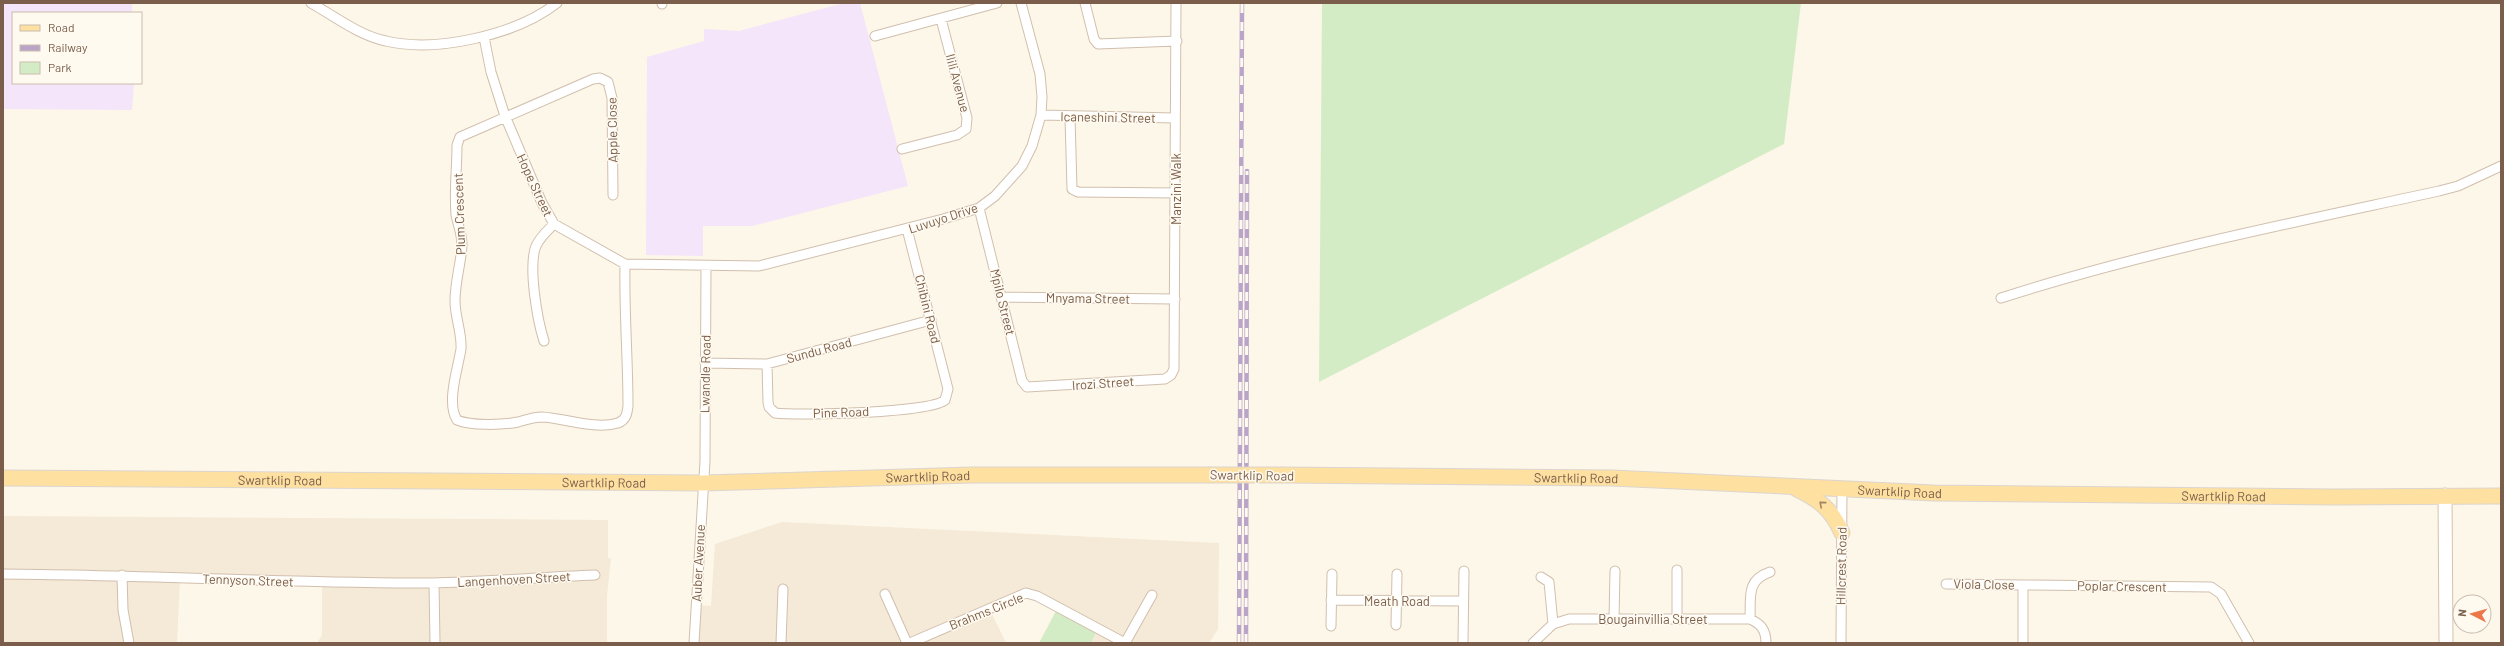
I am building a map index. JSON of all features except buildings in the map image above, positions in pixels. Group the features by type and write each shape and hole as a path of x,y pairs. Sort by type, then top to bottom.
{"main road":[{"name":"Swartklip Road","path":"3,478 703,483 972,475 1208,475 1612,478 1942,493 2334,497 2445,494 2501,496"},
{"path":"1792,486 1820,501 1835,517 1842,533"},
{"path":"2445,494 2446,643"}],"street":[{"path":"310,3 372,37 385,41 428,45 454,44 484,37 525,21 557,3"},
{"path":"875,36 997,3"},
{"name":"Luvuyo Drive","path":"706,266 770,264 907,229 979,208 995,196 1022,166 1032,146 1041,115 1042,97 1040,74 1022,3"},
{"path":"1085,3 1094,39 1098,44 1177,41"},
{"name":"Manzini Walk","path":"1171,375 1174,369 1175,299 1176,3"},
{"name":"Ilili Avenue","path":"902,149 957,135 966,129 967,118 941,19"},
{"name":"Hope Street","path":"484,37 491,72 505,116 554,224 625,264 706,266"},
{"name":"Apple Close","path":"505,116 593,79 604,79 608,82 612,98 613,195"},
{"name":"Icaneshini Street","path":"1041,115 1070,117 1176,118"},
{"name":"Plum Crescent","path":"505,116 463,135 457,145 456,207 462,238 461,256 455,284 456,315 461,332 461,349 455,371 454,410 457,420 471,424 517,422 541,417 568,422 614,424 624,420 627,415 628,406 628,349 624,328 625,264"},
{"path":"1070,117 1072,189 1078,192 1176,193"},
{"path":"2001,298 2089,272 2264,228 2458,186 2501,166"},
{"name":"Mpilo Street","path":"979,208 1022,381 1027,387 1034,389"},
{"path":"544,341 536,317 534,252 539,240 554,224"},
{"name":"Chibini Road","path":"907,229 948,389"},
{"name":"Lwandle Road","path":"703,483 706,266"},
{"name":"Mnyama Street","path":"1002,297 1175,299"},
{"name":"Sundu Road","path":"705,363 767,364 931,320"},
{"name":"Pine Road","path":"767,364 769,407 775,413 781,414 858,413 935,405 945,400 948,389"},
{"name":"Irozi Street","path":"1034,389 1165,379 1171,375"},
{"name":"Auber Avenue","path":"694,643 703,483"},
{"name":"Hillcrest Road","path":"1841,643 1842,488"},
{"path":"1676,619 1677,570"},
{"path":"1463,643 1464,571"},
{"path":"1614,619 1615,571"},
{"path":"1766,643 1765,634 1761,625 1750,619 1753,583 1758,577 1770,572"},
{"name":"Tennyson Street","path":"3,574 122,575 264,581 434,582"},
{"path":"1331,626 1332,574"},
{"path":"1396,625 1397,574"},
{"path":"122,575 123,610 130,643"},
{"name":"Langenhoven Street","path":"434,582 595,575"},
{"path":"1541,577 1549,582 1553,624"},
{"path":"434,582 435,643"},
{"name":"Viola Close","path":"1946,584 2023,585"},
{"path":"2022,643 2023,585"},
{"name":"Poplar Crescent","path":"2023,585 2211,587 2222,594 2249,643"},
{"path":"781,643 784,589"},
{"name":"Brahms Circle","path":"908,643 1026,593 1037,596 1125,643"},
{"path":"885,594 908,643"},
{"path":"1125,643 1152,595"},
{"name":"Meath Road","path":"1331,600 1463,601"},
{"name":"Bougainvillia Street","path":"1533,643 1553,624 1569,619 1750,619"}],"shaded area":[{"path":"3,3 132,3 132,12 12,12 12,84 134,84 132,110 3,109"},
{"path":"844,3 860,3 908,186 752,226 703,226 703,256 646,255 647,57 704,41 704,29 739,31"},
{"path":"3,516 608,520 608,558 611,558 607,596 607,643 317,643 322,635 322,582 180,578 177,643 3,643"},
{"path":"782,522 1219,543 1218,629 1209,643 1091,643 1099,628 1034,593 989,608 1006,643 694,643 696,605 711,606 715,544"}],"green space":[{"path":"1322,3 1801,3 1784,144 1319,382"},
{"path":"1056,611 1096,633 1091,643 1039,643"}],"railway":[{"path":"1239,643 1242,3"},
{"path":"1246,643 1247,171"}]}
